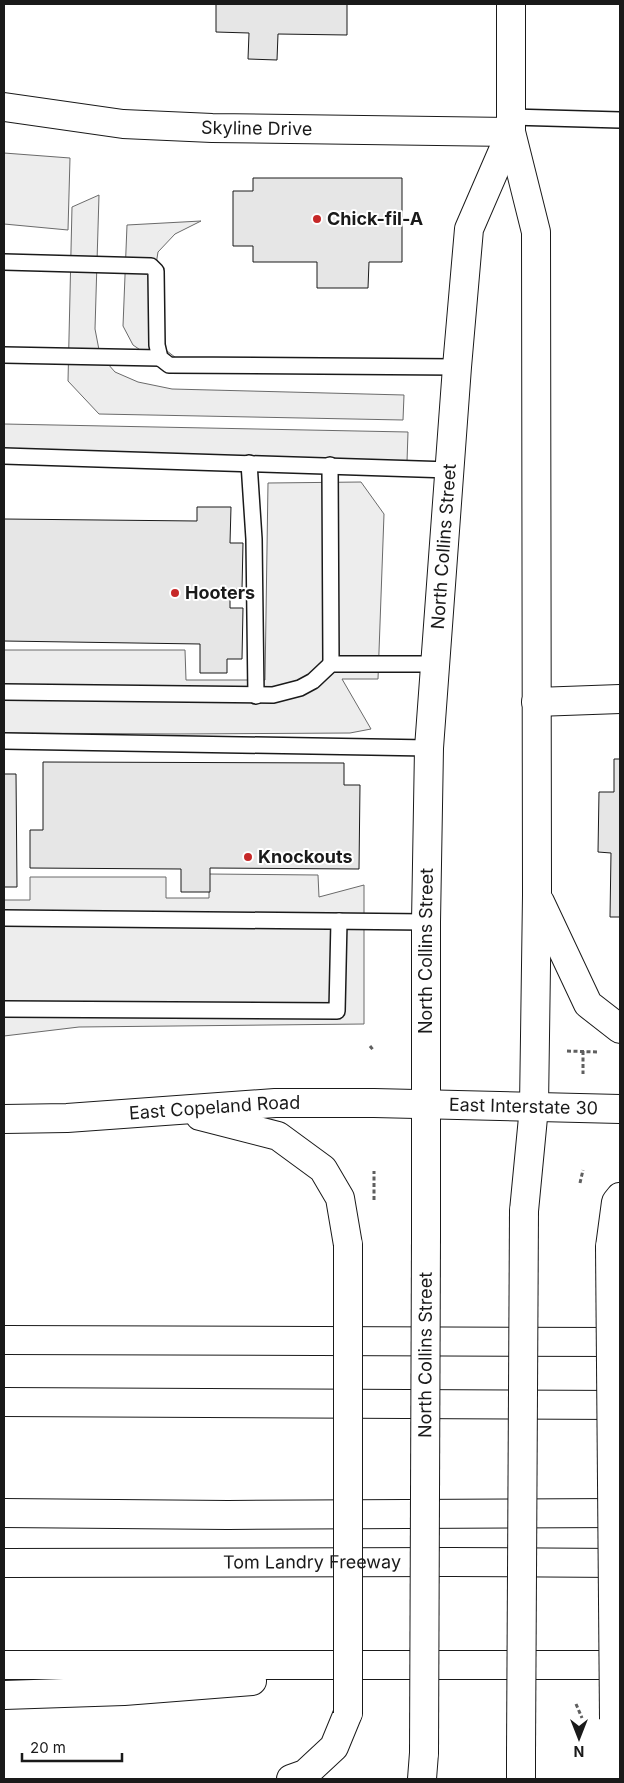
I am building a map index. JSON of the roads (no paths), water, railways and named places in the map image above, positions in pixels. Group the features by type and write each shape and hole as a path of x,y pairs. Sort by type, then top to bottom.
{"main road":[{"name":"North Collins Street","path":"511,4 510,124 536,232 537,895 534,1107 524,1211 521,1767"},
{"name":"Skyline Drive","path":"4,107 123,124 212,128 510,124"},
{"name":"North Collins Street","path":"423,1766 426,922 429,748 469,230 510,124"},
{"path":"536,702 620,700"},
{"path":"537,895 588,1004 620,1029"},
{"name":"East Copeland Road","path":"4,1118 67,1118 275,1103 426,1104"},
{"name":"East Interstate 30","path":"426,1104 620,1109"},
{"path":"176,1110 278,1136 323,1169 340,1198 348,1245 348,1713 334,1747 305,1774 291,1779"},
{"path":"617,1727 610,1247 616,1202 620,1197"},
{"path":"4,1333 120,1340"},
{"path":"4,1340 620,1342"},
{"path":"4,1402 620,1405"},
{"path":"4,1513 228,1515 620,1513"},
{"name":"Tom Landry Freeway","path":"4,1563 620,1563"},
{"path":"4,1665 620,1666"},
{"path":"4,1695 124,1691 464,1666"}],"lane":[{"path":"510,124 620,120"},
{"path":"4,262 151,266 156,271 157,344 160,358"},
{"path":"4,355 160,358 169,365 457,367"},
{"path":"4,456 450,470"},
{"path":"249,463 254,539 256,696"},
{"path":"330,465 331,664"},
{"path":"4,692 273,695 300,688 313,682 331,664 436,664"},
{"path":"4,742 429,748"},
{"path":"4,918 426,922"},
{"path":"4,1009 337,1011 339,921"}],"place":[{"name":"Chick-fil-A","path":"317,219"},
{"name":"Hooters","path":"175,593"},
{"name":"Knockouts","path":"248,857"}]}
